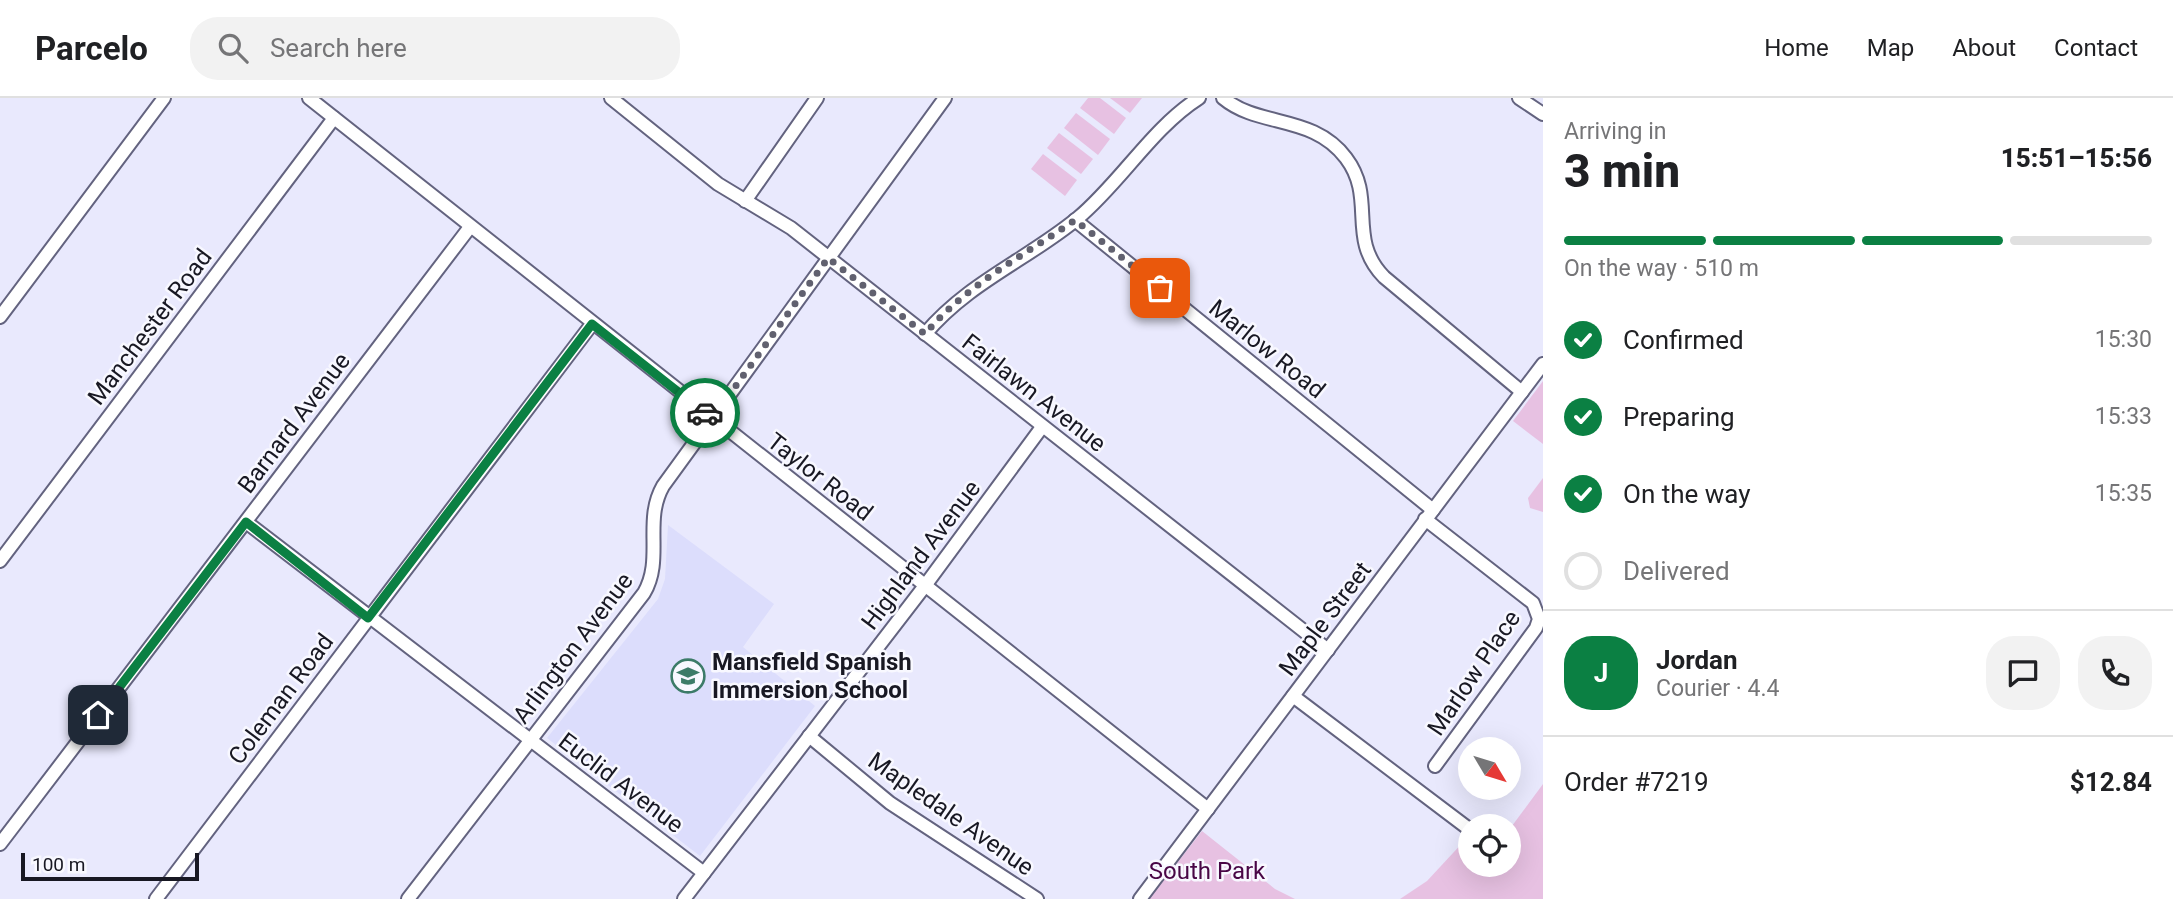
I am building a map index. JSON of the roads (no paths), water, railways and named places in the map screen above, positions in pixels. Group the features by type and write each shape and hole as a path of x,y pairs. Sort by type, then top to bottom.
{"street":[{"path":"0,317 164,98"},
{"name":"Taylor Road","path":"309,98 1208,810"},
{"name":"Fairlawn Avenue","path":"611,98 718,184 783,222 1328,650"},
{"path":"745,201 817,98"},
{"name":"Arlington Avenue","path":"408,899 650,583 654,563 651,519 657,496 945,98"},
{"path":"925,334 947,308 966,293 1075,220 1177,115 1199,98"},
{"path":"1223,98 1240,109 1304,127 1339,150 1354,173 1363,200 1362,236 1368,259 1384,277 1522,392"},
{"path":"1519,98 1543,114"},
{"name":"Manchester Road","path":"0,561 334,118"},
{"name":"Marlow Road","path":"1075,220 1533,603"},
{"name":"Barnard Avenue","path":"0,844 470,227"},
{"name":"Coleman Road","path":"156,899 592,324"},
{"name":"Maple Street","path":"1140,899 1543,364"},
{"name":"Highland Avenue","path":"690,897 704,873 924,587 1042,427"},
{"name":"Euclid Avenue","path":"246,522 704,873"},
{"name":"Marlow Place","path":"1435,766 1536,628 1539,613 1533,603"},
{"path":"1293,696 1458,821"},
{"name":"Mapledale Avenue","path":"809,736 890,803 1037,899"}],"place":[{"name":"Mansfield Spanish Immersion School","path":"688,676"}],"park label":[{"name":"South Park","path":"1207,871"}]}
